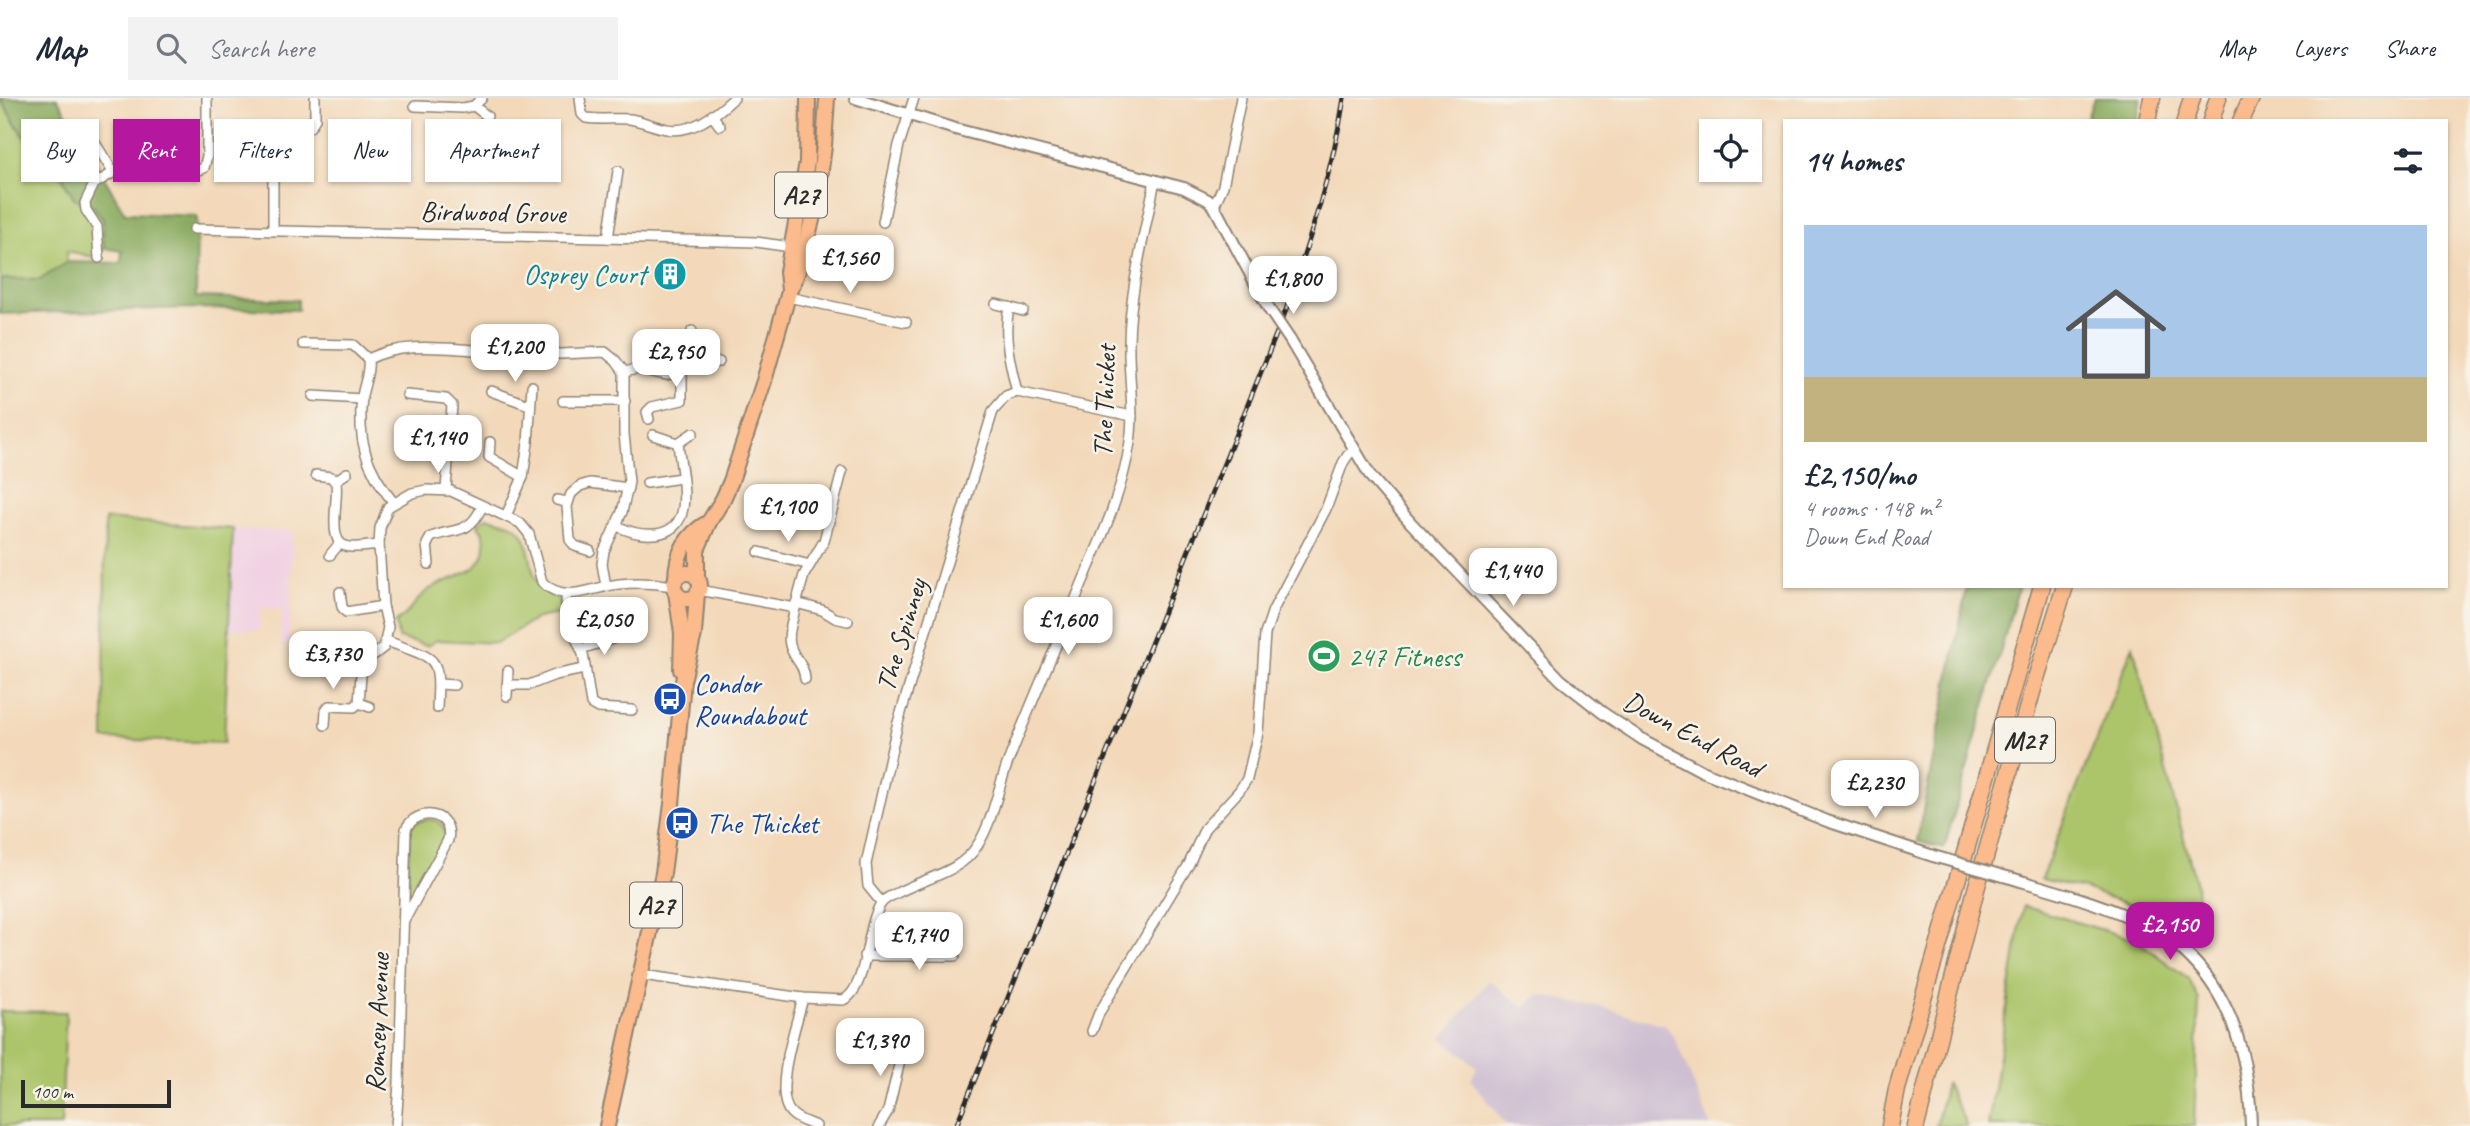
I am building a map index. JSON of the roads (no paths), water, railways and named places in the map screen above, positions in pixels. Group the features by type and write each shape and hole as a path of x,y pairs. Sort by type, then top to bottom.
{"highway":[{"path":"2147,119 2152,98"},
{"path":"2186,119 2192,98"},
{"path":"2212,119 2218,98"},
{"path":"2242,119 2251,98"},
{"name":"M27","path":"1890,1126 1897,1089 2041,588"},
{"name":"M27","path":"1916,1126 1975,893 2063,588"},
{"name":"M27","path":"1975,893 2075,588"}],"main road":[{"name":"A27","path":"789,294 787,272 807,162 808,98"},
{"name":"A27","path":"607,1126 642,975 667,843 683,681 694,634 698,587 697,552 737,466 800,266 817,201 827,98"},
{"name":"A27","path":"683,681 680,667 682,625 676,585 677,562 695,530 709,522"},
{"path":"686,573 698,587 687,599 680,597 676,585 686,573"}],"street":[{"path":"200,169 204,167 207,156 207,98"},
{"path":"314,119 315,98"},
{"path":"415,106 430,102 462,108 474,106 481,98"},
{"path":"580,98 582,114 586,118 629,119 669,130 696,125 730,102"},
{"path":"855,98 910,117 1155,180 1197,193 1214,206 1223,186 1241,98"},
{"path":"883,222 900,145 914,98"},
{"path":"474,106 487,117"},
{"path":"712,115 720,126"},
{"path":"99,148 113,172 94,184 85,203 86,210 97,227 99,258"},
{"path":"608,238 618,171"},
{"name":"The Thicket","path":"881,902 909,886 954,868 965,861 978,845 1009,759 1096,551 1118,493 1131,440 1131,310 1155,180"},
{"path":"273,182 273,230"},
{"name":"Down End Road","path":"1214,206 1269,309 1354,450 1391,501 1561,680 1642,739 1702,771 1827,821 2130,917 2171,942 2197,965 2217,991 2235,1027 2248,1082 2251,1126"},
{"name":"Birdwood Grove","path":"194,229 757,242 791,247"},
{"path":"789,294 906,322"},
{"path":"996,304 1023,311"},
{"path":"1009,307 1005,328 1017,392 1132,416"},
{"path":"692,331 693,363"},
{"path":"547,332 549,353"},
{"path":"303,344 353,345 368,359 369,369 362,399 360,426 362,444 369,465 393,502"},
{"path":"368,359 393,349 411,347 477,350"},
{"path":"519,351 605,352 624,372 624,434 629,472 628,488 617,526 606,543 603,557 606,586"},
{"path":"624,372 638,369 667,375 693,363 719,362"},
{"path":"649,419 648,412 652,407 682,400 682,370"},
{"path":"334,385 334,397"},
{"path":"506,516 523,477 532,386"},
{"path":"491,391 529,405"},
{"path":"412,392 446,399 452,405 446,490"},
{"name":"The Spinney","path":"881,902 868,886 866,864 897,726 993,411 1006,396 1017,392"},
{"path":"313,396 362,399"},
{"path":"563,401 625,401"},
{"path":"678,443 693,433"},
{"path":"653,435 678,443"},
{"path":"407,442 450,448"},
{"path":"490,442 489,457 523,477"},
{"path":"617,526 627,531 654,535 667,531 682,513 684,499 678,443"},
{"path":"1093,1031 1098,1013 1189,864 1205,828 1247,779 1258,733 1265,634 1273,610 1326,509 1343,463 1354,450"},
{"path":"805,679 802,664 790,646 790,631 800,583 820,550 842,472"},
{"path":"335,481 347,473"},
{"path":"316,475 327,475 335,481 335,531 340,543 347,547 379,545"},
{"path":"647,483 681,478"},
{"path":"590,551 575,546 570,540 568,502 573,491 590,483 628,488"},
{"path":"293,654 362,660 380,651 387,641 388,627 383,606 379,545 382,519 393,502 418,491 446,490 462,495 482,507 520,523 528,534 542,582 549,589 566,595 606,586 637,583 676,585"},
{"path":"557,500 568,502"},
{"path":"429,564 427,544 431,537 464,530 482,507"},
{"path":"773,509 830,522"},
{"path":"330,555 340,543"},
{"path":"759,552 810,565"},
{"path":"698,587 822,610 835,618 848,621"},
{"path":"340,592 342,607 346,612 383,606"},
{"path":"566,595 567,618 581,649 589,701 594,707 632,710"},
{"path":"581,649 606,646 618,637"},
{"path":"387,641 434,661 438,668 437,708"},
{"path":"325,725 326,710 329,706 354,707 359,703 362,660"},
{"path":"507,685 529,685 555,675 584,669"},
{"path":"507,696 508,671"},
{"path":"439,684 454,685"},
{"path":"359,703 370,707"},
{"name":"Romsey Avenue","path":"396,1126 405,829 417,816 436,816 446,823 449,829 448,840 404,921"},
{"path":"642,975 803,998 834,1001 849,998 857,984 870,927 881,902"},
{"path":"942,946 942,956"},
{"path":"864,956 955,956"},
{"path":"803,998 783,1090 786,1106 791,1114 816,1126"},
{"path":"879,1126 888,1111 905,1040"}],"railway":[{"path":"956,1126 1286,310 1327,179 1344,98"}],"place":[{"name":"Osprey Court","path":"670,274"},
{"name":"247 Fitness","path":"1324,656"},
{"name":"Condor Roundabout","path":"670,699"},
{"name":"The Thicket","path":"682,823"}]}
